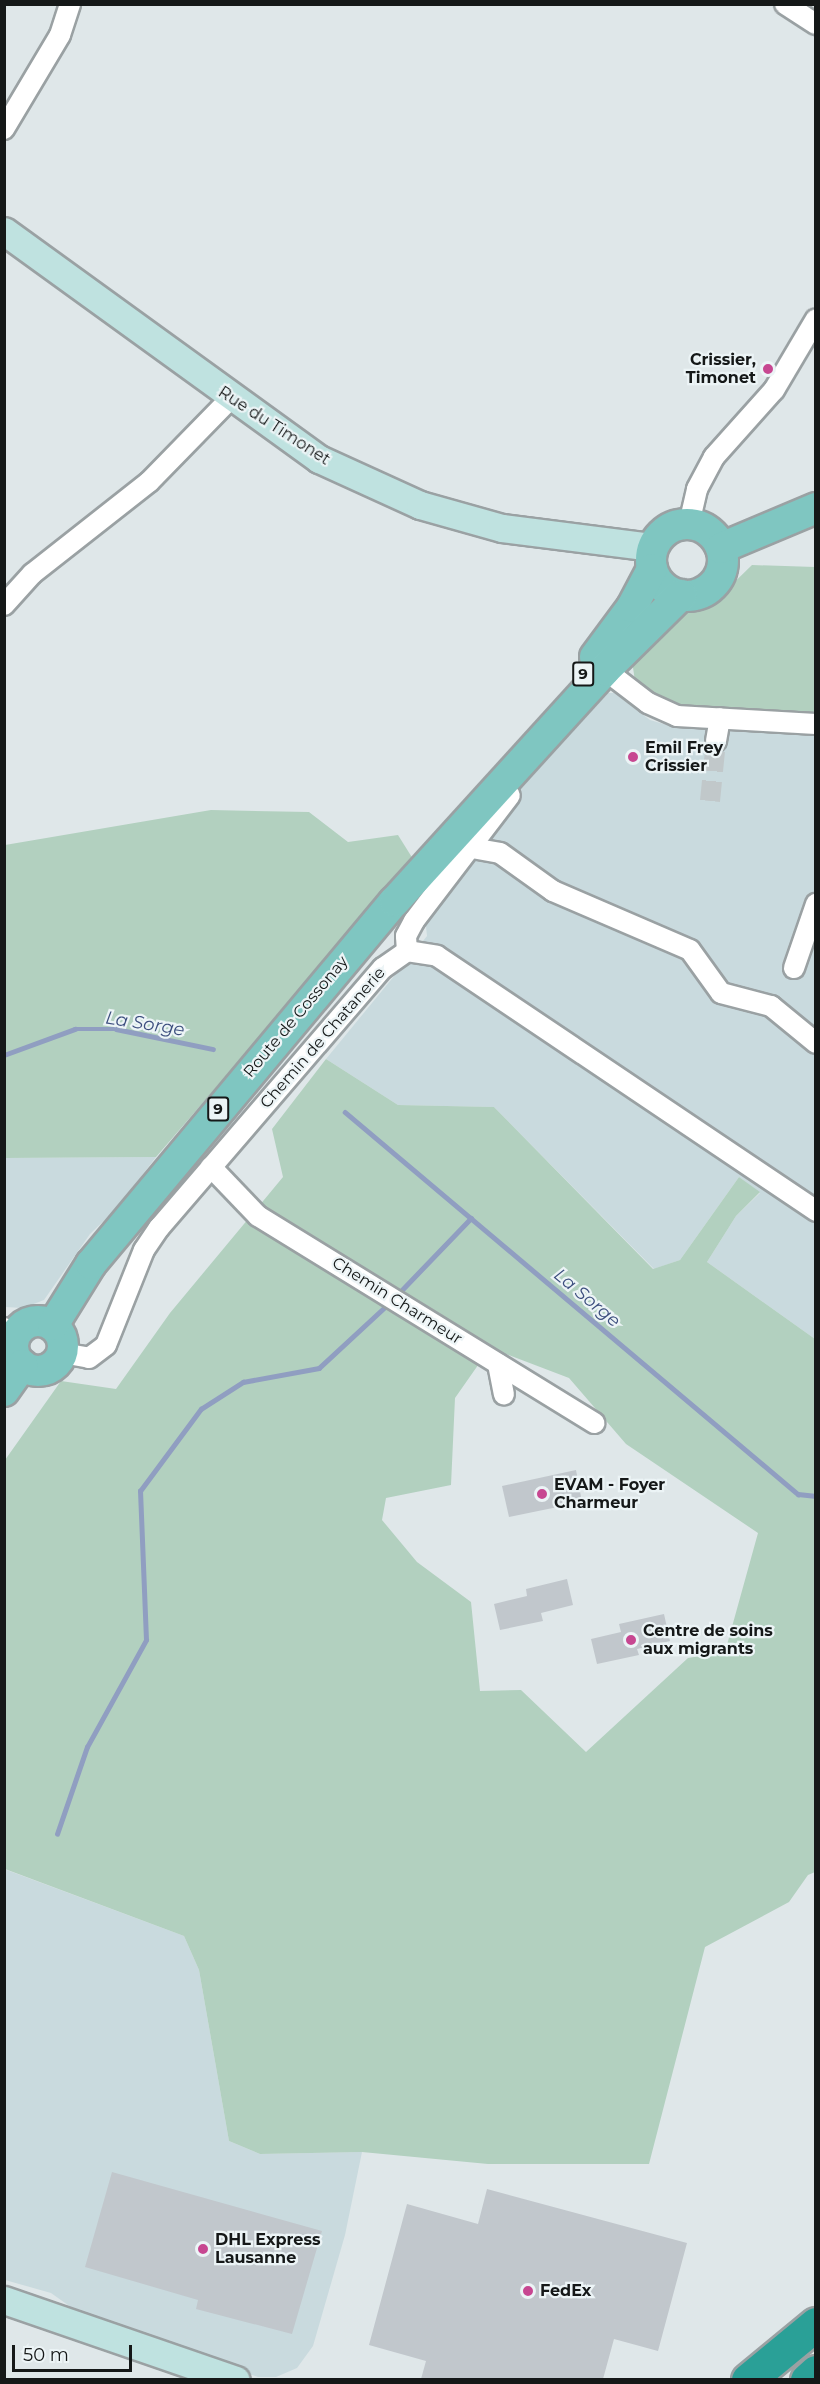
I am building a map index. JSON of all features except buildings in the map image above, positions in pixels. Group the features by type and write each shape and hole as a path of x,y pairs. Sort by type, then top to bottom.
{"highway":[{"path":"748,2379 816,2324"},
{"path":"807,2379 816,2372"}],"main road":[{"name":"Rue du Timonet","path":"4,231 230,399 319,459 420,505 502,528 653,558"},
{"path":"690,524 709,531 721,548 816,508"},
{"name":"9","path":"653,558 668,530 690,524"},
{"name":"9","path":"681,596 693,596 715,583 722,566 721,548"},
{"path":"653,558 663,586 681,596"},
{"name":"Route de Cossonay","path":"508,785 632,607 653,558"},
{"name":"Route de Cossonay","path":"53,1325 80,1278 181,1152 508,785 605,670 681,596"},
{"path":"28,1322 53,1325 62,1338 62,1353 45,1370 22,1365 13,1347 10,1331 28,1322"},
{"path":"4,1390 22,1365"},
{"path":"4,2300 236,2379"}],"street":[{"path":"4,129 60,35 70,4"},
{"path":"785,4 816,24"},
{"path":"690,524 697,489 714,457 774,390 816,319"},
{"path":"4,605 32,574 149,482 230,399"},
{"path":"605,670 648,704 677,716 816,724"},
{"path":"716,741 720,718"},
{"path":"508,785 472,848 414,921 406,936 407,951 437,956 816,1211"},
{"path":"472,848 500,853 553,891 690,950 721,993 771,1006 816,1043"},
{"path":"794,968 816,904"},
{"name":"Chemin de Chatanerie","path":"62,1353 89,1358 106,1345 144,1250 211,1167 383,968 407,951"},
{"name":"Chemin Charmeur","path":"211,1167 258,1216 594,1424"},
{"path":"498,1364 504,1394"}],"shaded area":[{"path":"601,693 614,693 650,720 674,727 815,734 815,1339 707,1262 736,1216 760,1193 739,1177 680,1260 654,1269 494,1107 398,1105 326,1059 427,936 425,917 514,782"},
{"path":"156,1157 117,1208 90,1234 44,1300 23,1308 5,1307 5,1158"},
{"path":"4,1869 184,1936 199,1970 229,2141 260,2154 362,2152 345,2235 313,2346 297,2368 276,2377 258,2377 82,2315 51,2293 5,2280"}],"green space":[{"path":"752,565 815,567 815,717 681,708 650,695 635,681 632,661 682,611 712,604"},
{"path":"211,810 309,812 348,842 398,835 413,859 156,1157 5,1158 5,845"},
{"path":"326,1059 398,1105 494,1107 653,1269 680,1260 739,1177 760,1192 736,1216 707,1262 815,1339 815,1872 808,1875 789,1902 705,1947 649,2164 488,2164 362,2152 260,2154 229,2141 199,1970 184,1936 5,1869 5,1460 61,1381 116,1389 170,1313 283,1177 272,1129","holes":["490,1348 569,1378 626,1444 758,1533 725,1652 688,1658 586,1752 521,1690 480,1691 471,1602 417,1562 382,1520 386,1498 451,1485 455,1398"]}],"waterway":[{"name":"La Sorge","path":"4,1055 75,1029 116,1029 213,1049"},
{"name":"La Sorge","path":"345,1112 798,1494 816,1496"},
{"path":"396,1296 471,1218"},
{"path":"57,1834 87,1747 146,1640 140,1491 201,1409 243,1382 319,1368 388,1304"}],"tunnel":[{"path":"710,801 716,741"}],"place":[{"name":"Crissier, Timonet","path":"768,369"},
{"name":"Emil Frey Crissier","path":"633,757"},
{"name":"EVAM - Foyer Charmeur","path":"542,1494"},
{"name":"Centre de soins aux migrants","path":"631,1640"},
{"name":"DHL Express Lausanne","path":"203,2249"},
{"name":"FedEx","path":"528,2291"}]}
